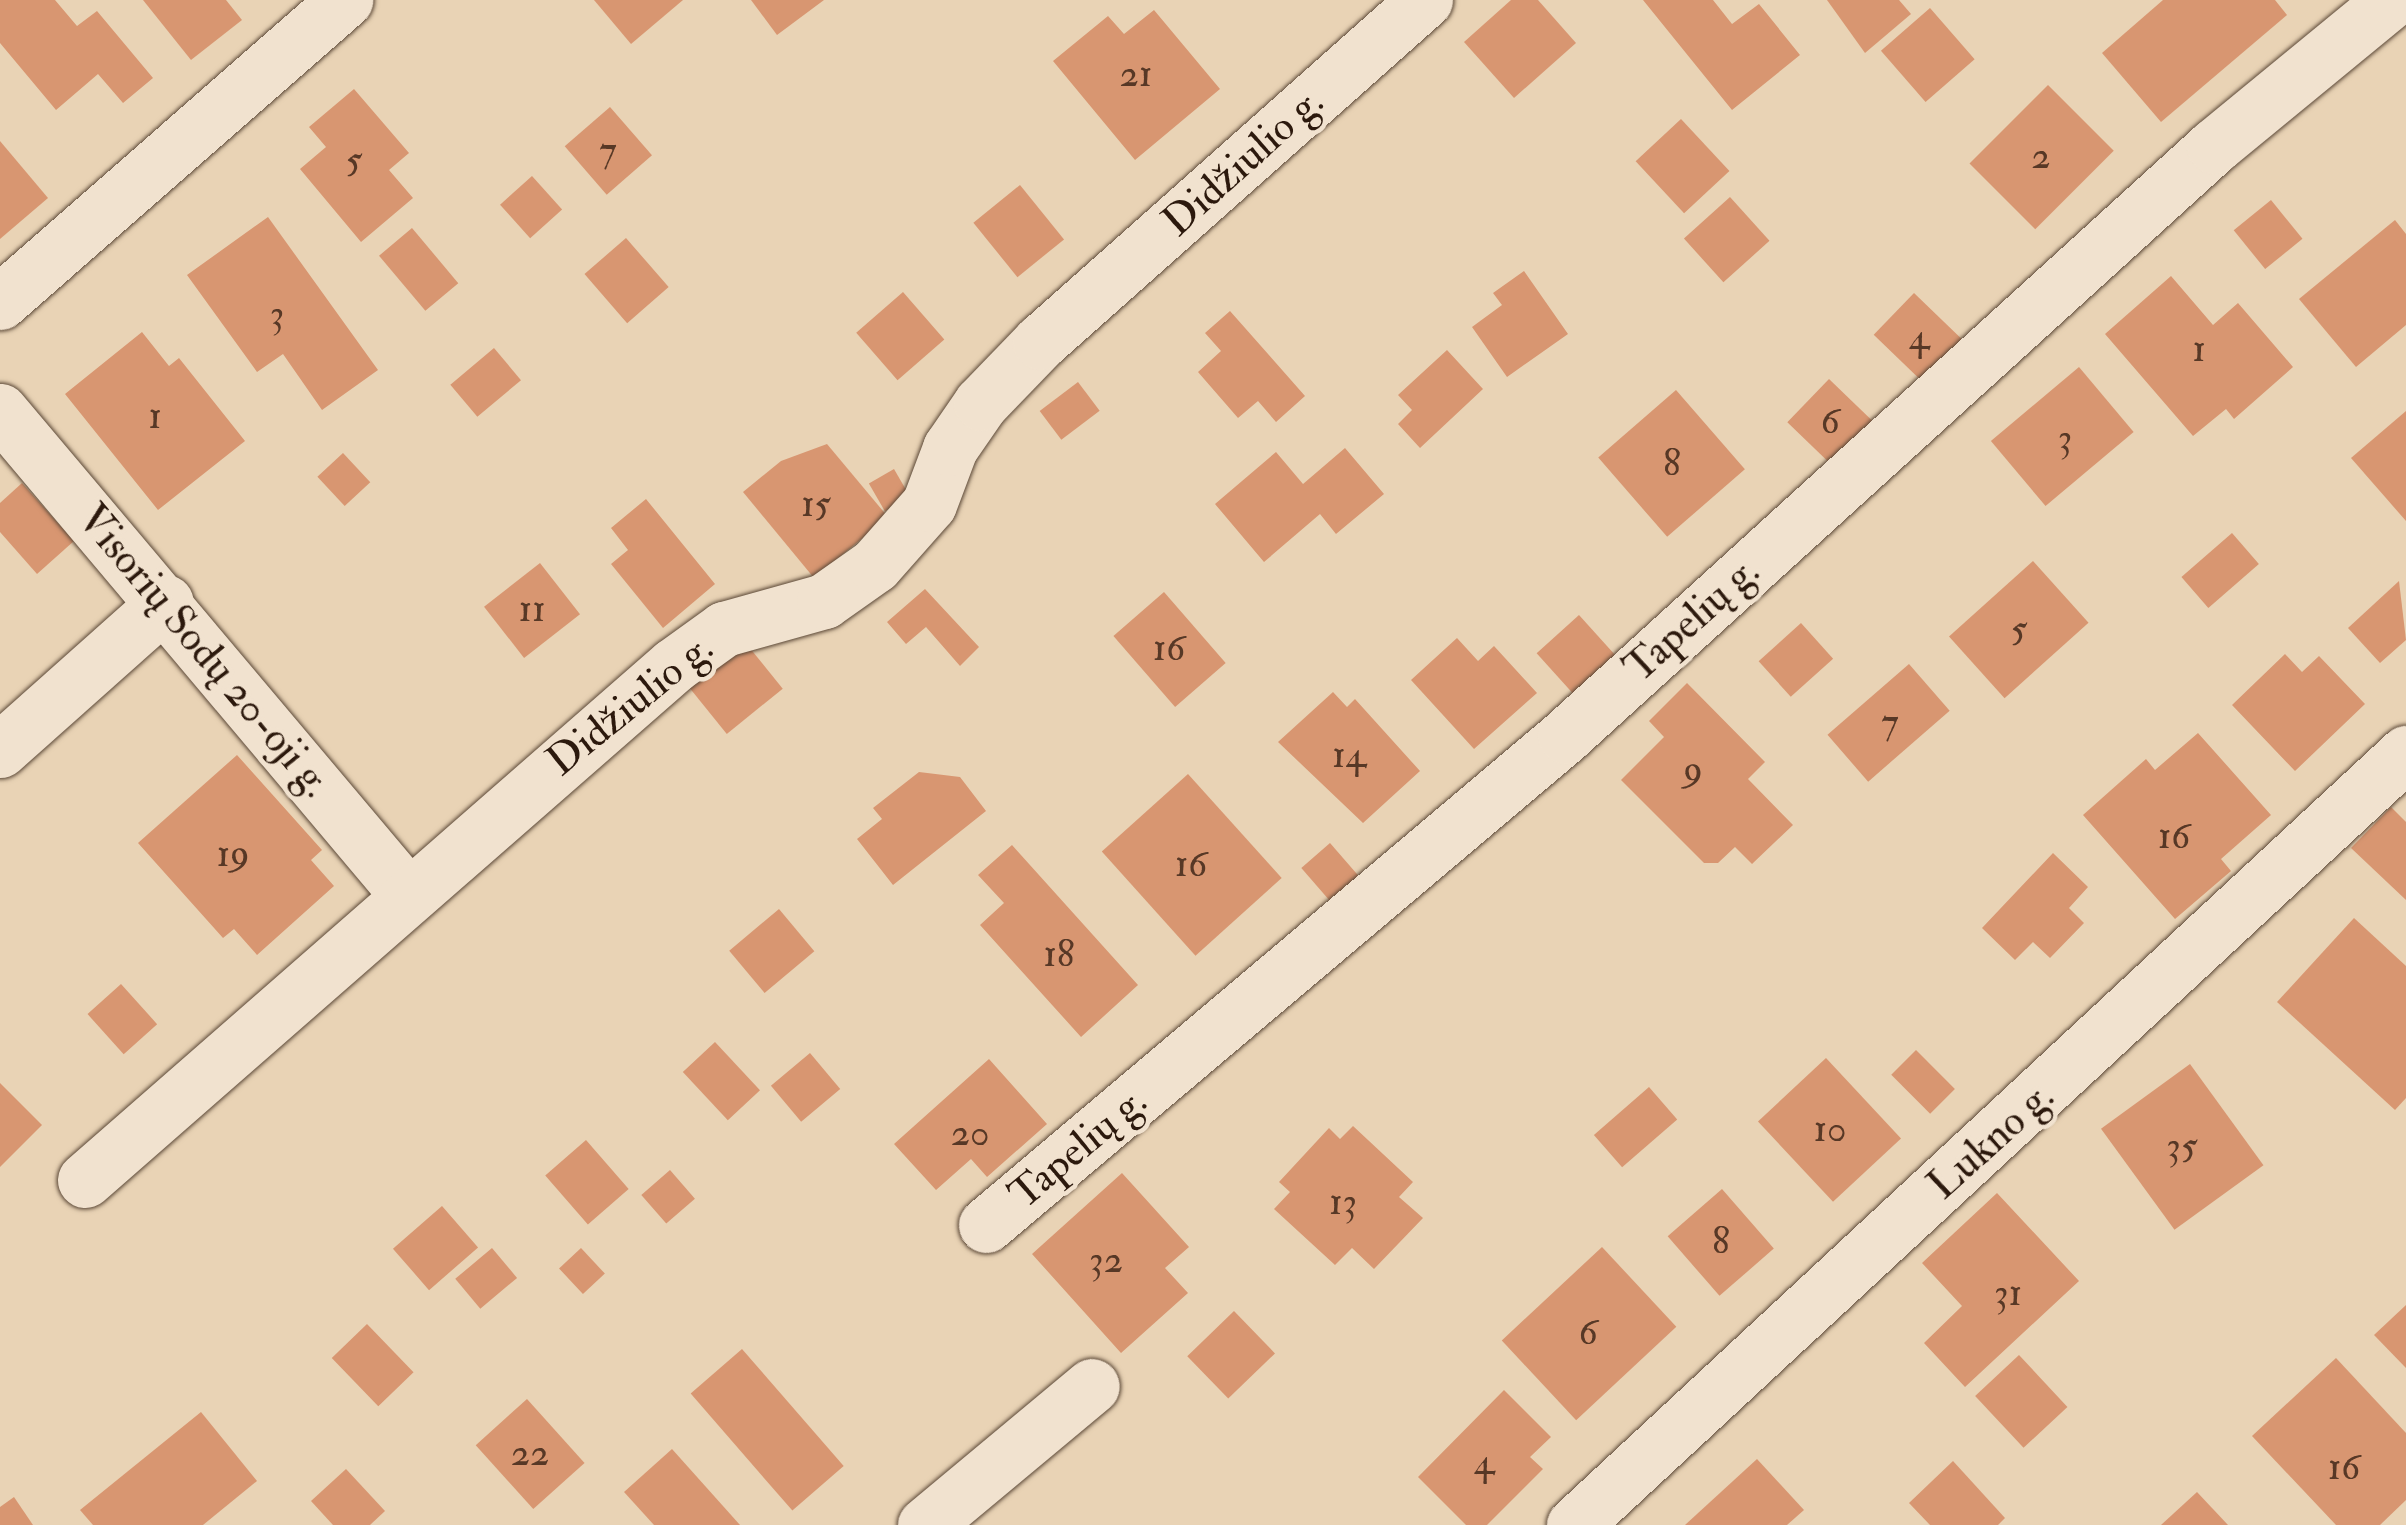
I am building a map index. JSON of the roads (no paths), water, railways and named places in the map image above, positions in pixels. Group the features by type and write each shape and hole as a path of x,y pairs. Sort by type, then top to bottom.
{"street":[{"path":"0,302 345,0"},
{"name":"Didžiulio g.","path":"85,1180 406,893 724,628 824,600 875,566 929,504 950,448 981,402 1040,342 1425,0"},
{"name":"Tapelių g.","path":"986,1225 1564,736 2214,146 2398,19"},
{"name":"Visorių Sodų 20-oji g.","path":"0,411 166,602 406,893"},
{"path":"0,750 166,602"},
{"name":"Lukno g.","path":"1574,1525 2406,754"},
{"path":"926,1525 1092,1386"}]}
